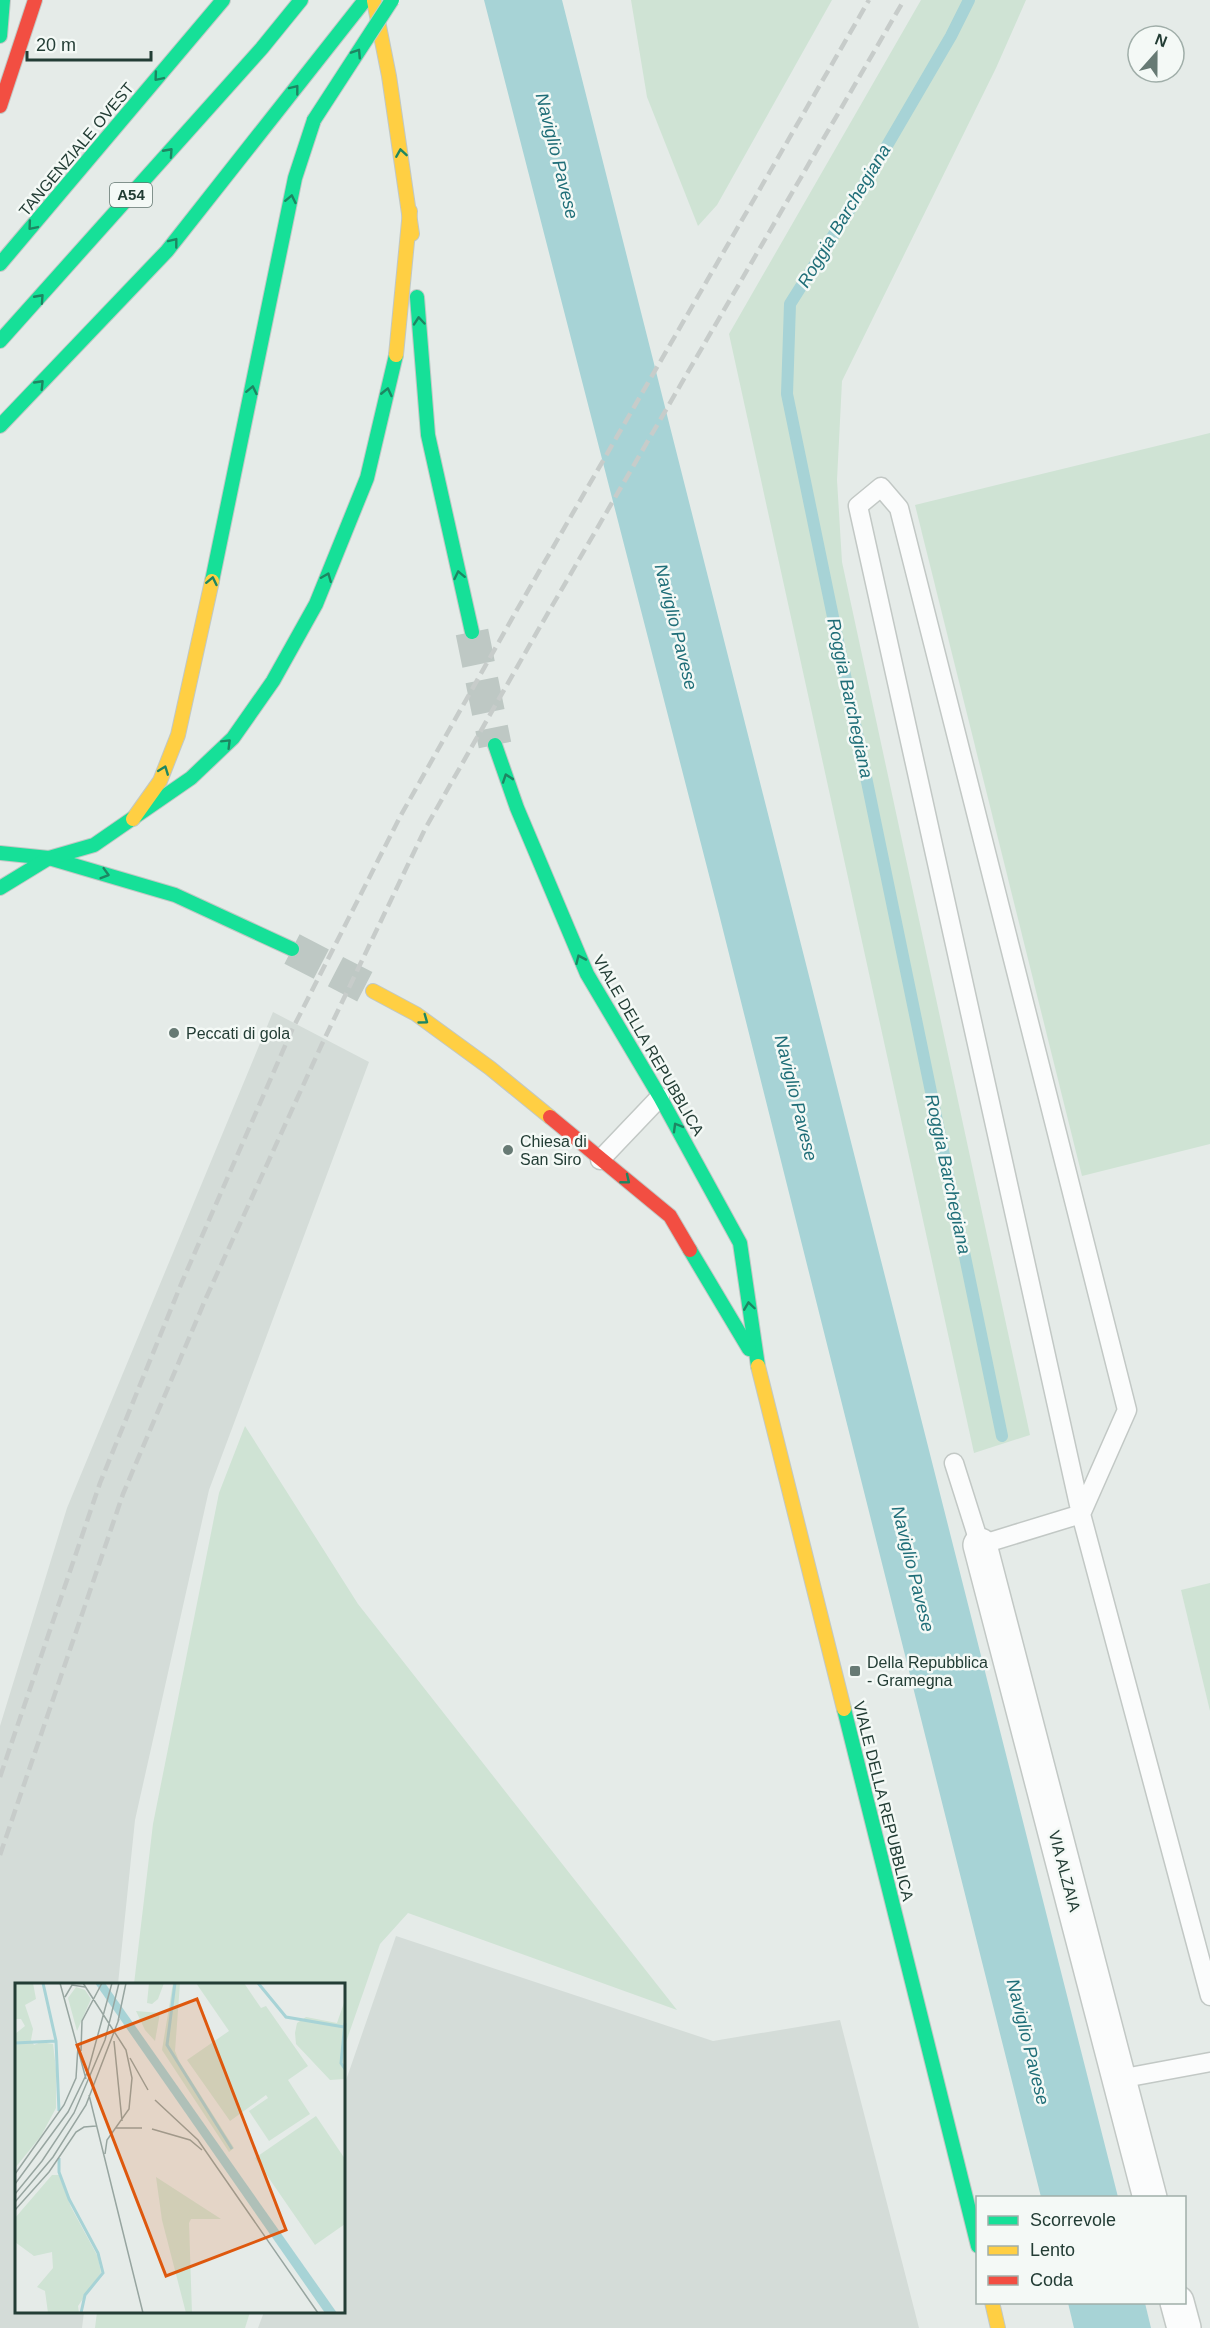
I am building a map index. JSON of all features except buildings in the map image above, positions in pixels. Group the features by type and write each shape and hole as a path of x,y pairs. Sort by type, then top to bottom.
{"main road":[{"path":"0,106 35,0"},
{"name":"TANGENZIALE OVEST","path":"0,264 223,0"},
{"name":"A54","path":"0,341 254,57 301,0"},
{"path":"0,426 167,251 365,0"},
{"path":"374,0 389,76 410,211 428,435 472,632"},
{"path":"133,819 160,781 178,735 296,178 314,120 392,0"},
{"path":"0,36 2,6"},
{"path":"0,888 49,858 94,845 191,778 233,738 273,681 316,604 368,478 397,351 410,211"},
{"name":"VIALE DELLA REPUBBLICA","path":"495,745 552,896 587,974 660,1098 740,1243 758,1364 976,2238"},
{"path":"0,854 49,858 175,895 292,949"},
{"name":"VIALE DELLA REPUBBLICA","path":"373,991 416,1014 490,1068 670,1216 758,1364"},
{"path":"992,2304 998,2328"}],"street":[{"name":"VIA ALZAIA","path":"980,1545 1149,2196"},
{"path":"1178,2304 1184,2328"}],"lane":[{"path":"954,1463 980,1545 1081,1514 1127,1410 899,508 881,487 858,506 1081,1514 1210,1996"},
{"path":"600,1160 660,1098"},
{"path":"1119,2079 1210,2062"}],"shaded area":[{"path":"273,1012 369,1062 209,1490 135,1820 118,1983 15,1983 15,2313 84,2313 82,2328 0,2328 0,1726 67,1508"},
{"path":"396,1936 713,2041 840,2020 919,2328 258,2328 264,2313 345,2313 345,2083"}],"green space":[{"path":"631,0 832,0 717,205 698,226 647,97"},
{"path":"921,0 1026,0 996,68 842,381 837,480 842,562 1030,1435 974,1453 729,334"},
{"path":"1210,433 1210,1144 1082,1176 915,505"},
{"path":"245,1426 358,1604 677,2010 408,1913 380,1944 345,2045 345,1983 134,1983 153,1824 219,1493"},
{"path":"1210,1583 1210,1711 1181,1590"},
{"path":"97,2313 250,2313 245,2328 95,2328"}],"water":[{"name":"Naviglio Pavese","path":"484,0 562,0 1118,2196 1041,2196 718,910"},
{"path":"1068,2304 1145,2304 1151,2328 1074,2328"}],"waterway":[{"name":"Roggia Barchegiana","path":"969,0 951,36 850,209 790,304 787,394 1002,1436"}],"tunnel":[{"path":"472,632 495,745"},
{"path":"292,949 373,991"}],"railway":[{"path":"0,1777 100,1483 182,1282 292,1030 401,815 869,0"},
{"path":"0,1855 123,1494 206,1298 322,1044 425,829 904,0"}],"traffic: fast":[{"path":"0,36 3,0"},
{"path":"0,264 223,0"},
{"path":"0,341 262,48 301,0"},
{"path":"0,426 167,251 365,0"},
{"path":"314,120 392,0"},
{"path":"0,12 2,7"},
{"path":"212,581 295,178 314,120"},
{"path":"417,297 428,435 472,632"},
{"path":"0,888 49,858 94,845 191,778 233,738 273,681 316,604 367,478 396,355"},
{"path":"495,745 517,808 587,974 660,1097 740,1243 758,1366"},
{"path":"0,853 49,858 175,895 292,949"},
{"path":"690,1250 749,1349"},
{"path":"844,1709 976,2238"}],"traffic: slow":[{"path":"374,1 389,76 412,234"},
{"path":"396,355 410,211"},
{"path":"133,819 160,781 178,735 212,581"},
{"path":"373,991 416,1014 490,1068 550,1117"},
{"path":"758,1366 844,1709"},
{"path":"992,2304 998,2328"}],"traffic: jam":[{"path":"0,106 35,0"},
{"path":"550,1117 670,1216 690,1250"}],"place":[{"name":"Peccati di gola","path":"174,1033"},
{"name":"Chiesa di San Siro","path":"508,1150"},
{"name":"Della Repubblica - Gramegna","path":"855,1671"}]}
